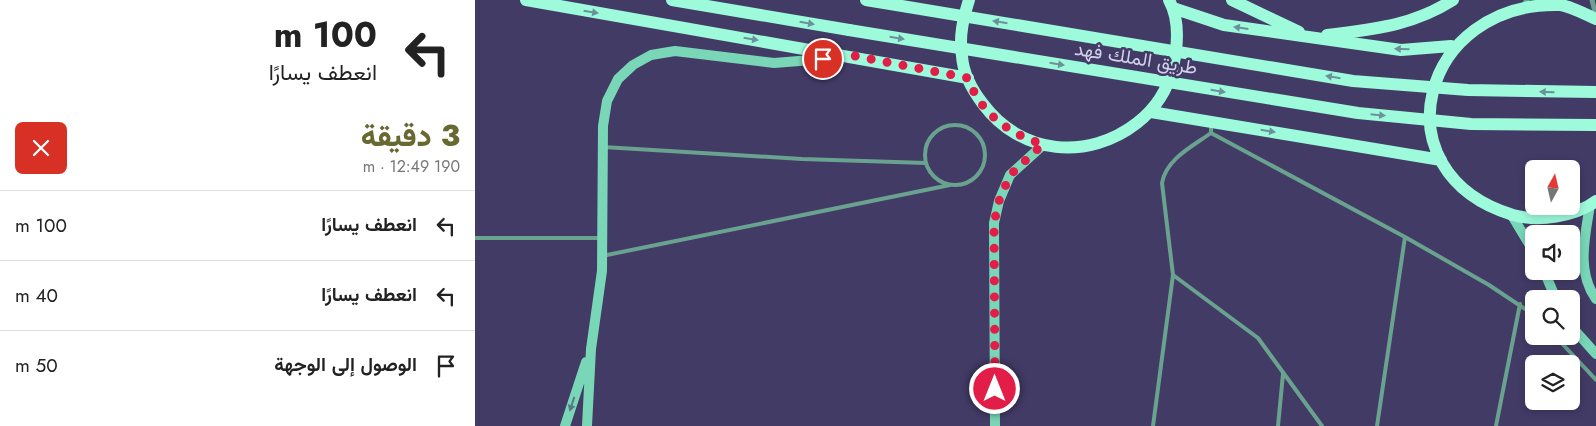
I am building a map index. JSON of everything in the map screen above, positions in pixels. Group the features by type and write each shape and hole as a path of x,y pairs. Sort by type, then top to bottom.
{"main road":[{"path":"526,0 855,56 968,78"},
{"name":"طريق الملك فهد","path":"672,0 1358,114 1471,124 1596,125"},
{"name":"طريق الملك فهد","path":"866,0 1353,81 1468,90 1596,92"},
{"path":"969,0 961,23 961,57 973,90 993,118 1021,138 1054,148 1089,147 1122,135 1151,112 1170,81 1178,44 1171,4"},
{"path":"1232,0 1312,37 1400,25 1419,19 1453,0"},
{"path":"1593,203 1557,217 1523,218 1490,208 1461,188 1441,160 1430,128 1430,93 1441,60 1451,46 1461,33 1489,13 1526,1 1563,5 1596,18"},
{"path":"1171,4 1223,25 1401,50 1451,46"},
{"path":"1151,112 1211,127 1441,160"}],"street":[{"path":"1592,0 1596,18"},
{"path":"587,426 591,349 603,256 603,126 607,101 618,79 633,65 651,55 675,51 774,63 855,56"},
{"path":"995,426 994,223 999,201 1010,175 1043,144"},
{"path":"1593,203 1582,256 1585,274 1596,299"},
{"path":"1511,214 1525,237"},
{"path":"1580,336 1596,354"},
{"path":"565,426 591,349"}],"lane":[{"path":"603,256 950,185 959,185 975,179 985,165 985,148 976,133 961,125 943,127 930,138 926,146 926,163 935,178 950,185"},
{"path":"1153,426 1173,275 1162,183 1164,171 1211,127 1405,237 1525,308"},
{"path":"603,147 803,159 926,163"},
{"path":"1377,426 1405,237"},
{"path":"475,238 603,238"},
{"path":"1173,275 1258,338 1322,426"},
{"path":"1496,426 1520,304"},
{"path":"1563,345 1596,380"},
{"path":"1278,426 1283,374"}],"route":[{"path":"823,59 855,56 968,78 973,90 993,118 1021,138 1043,144 1010,175 999,201 994,223 995,389"}]}
